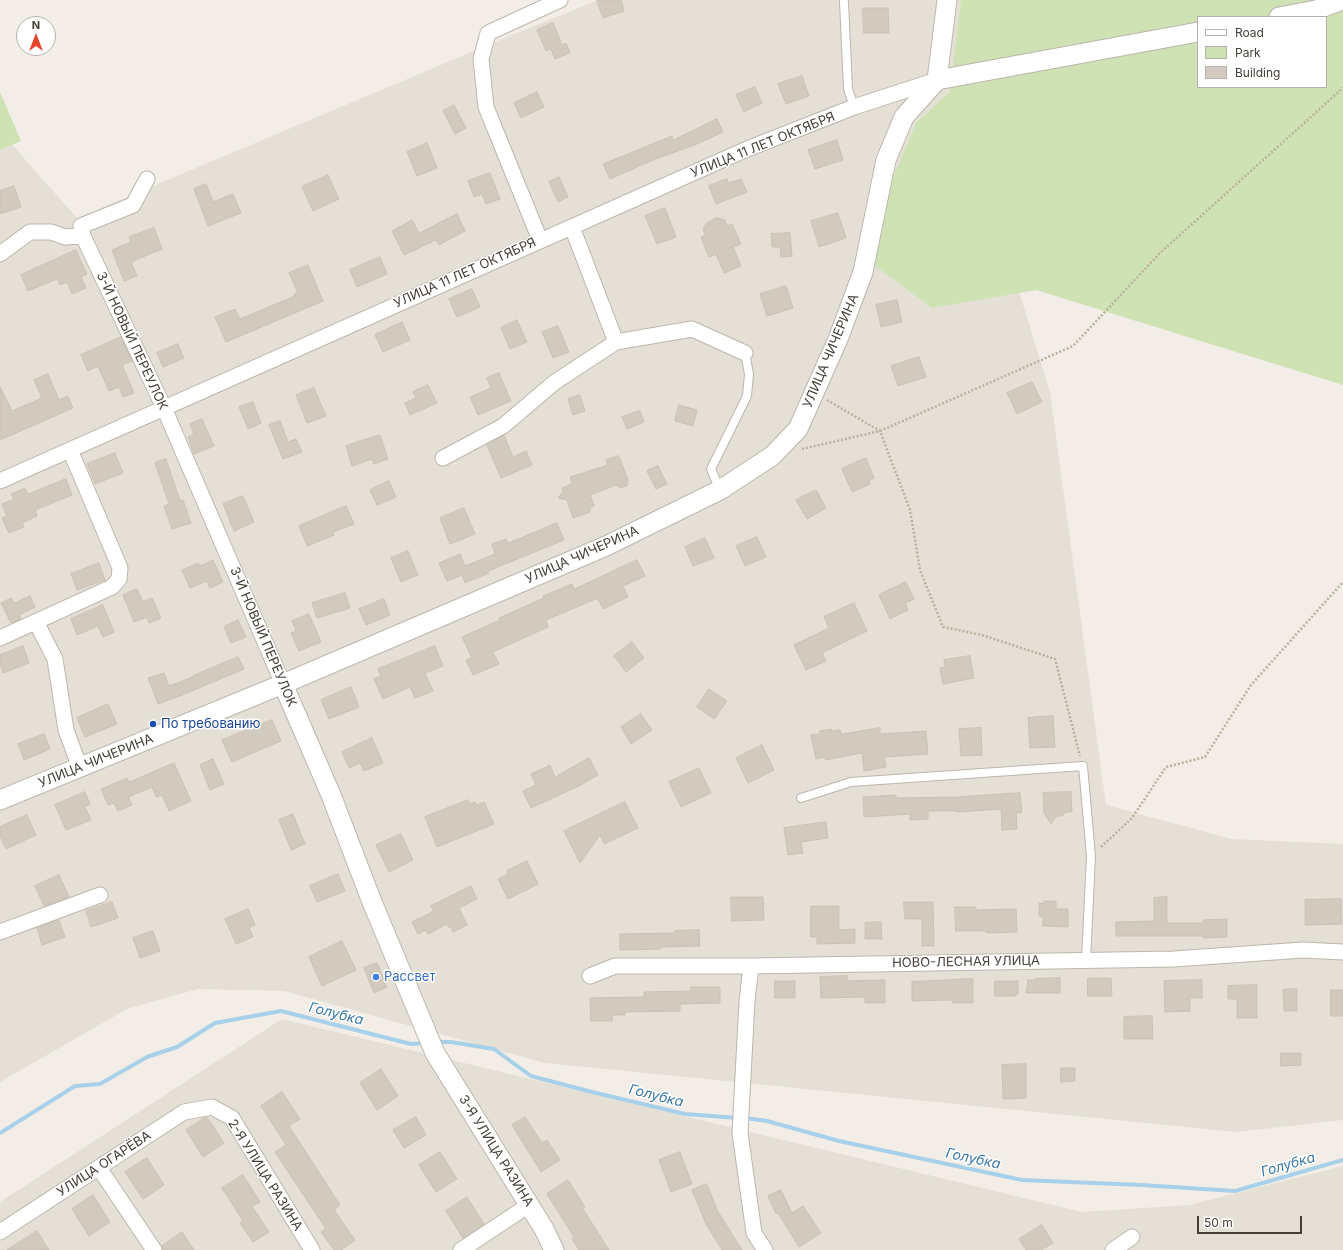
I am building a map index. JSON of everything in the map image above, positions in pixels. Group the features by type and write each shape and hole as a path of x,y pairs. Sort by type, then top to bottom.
{"street":[{"path":"540,240 486,107 482,59 488,33 560,0"},
{"path":"947,0 937,80 1197,32"},
{"path":"1284,16 1316,10 1342,0"},
{"name":"УЛИЦА 11 ЛЕТ ОКТЯБРЯ","path":"0,481 747,149 854,107 937,80"},
{"name":"УЛИЦА ЧИЧЕРИНА","path":"0,800 283,684 606,546 720,490 772,456 798,429 838,339 863,272 886,160 904,117 937,80"},
{"path":"0,254 30,232 51,232 65,237 82,231 133,206 146,178"},
{"path":"572,227 616,342"},
{"name":"3-Й НОВЫЙ ПЕРЕУЛОК","path":"82,231 164,408 331,795 372,902 435,1053"},
{"path":"443,458 503,426 555,382 616,342 692,329 745,353"},
{"path":"0,638 112,587 119,579 120,568 70,450"},
{"path":"36,622 55,659 66,730 80,768"},
{"path":"0,932 100,895"},
{"name":"НОВО-ЛЕСНАЯ УЛИЦА","path":"590,976 615,966 751,966 1174,959 1303,950 1343,952"},
{"path":"751,966 747,1001 740,1133 754,1233 765,1250"},
{"name":"3-Я УЛИЦА РАЗИНА","path":"435,1053 544,1228 554,1250"},
{"name":"УЛИЦА ОГАРЁВА","path":"0,1232 184,1112 212,1107"},
{"name":"2-Я УЛИЦА РАЗИНА","path":"212,1107 232,1118 312,1250"},
{"path":"99,1168 154,1250"},
{"path":"461,1250 529,1205"},
{"path":"1113,1250 1132,1237"}],"lane":[{"path":"844,2 848,89 854,107"},
{"path":"720,490 711,469 747,396 749,374 745,353"},
{"path":"801,798 851,782 1082,766 1091,856 1086,960"}],"path":[{"path":"772,456 880,431 1073,346 1160,253 1343,88"},
{"path":"814,393 880,431 910,510 920,570 943,627 982,635 1055,659 1082,766"},
{"path":"1091,856 1132,818 1166,767 1205,757 1251,685 1343,582"}],"shaded area":[{"path":"598,0 973,0 959,96 1050,392 1106,805 1232,839 1343,844 1343,1120 1236,1132 545,1063 284,991 198,989 127,1009 0,1082 0,131 77,218"},
{"path":"282,1019 1082,1212 1189,1205 1343,1166 1343,1250 0,1250 0,1202"}],"green space":[{"path":"961,0 1343,0 1343,385 1036,290 932,308 874,265 889,188 916,123 950,92"},
{"path":"0,92 21,141 0,150"}],"building":[{"path":"597,0 621,0 624,11 603,18"},
{"path":"863,8 888,8 889,33 864,33"},
{"path":"553,23 562,45 566,43 570,53 555,59 551,49 546,51 537,30"},
{"path":"802,76 809,96 786,104 778,84"},
{"path":"755,87 762,103 744,112 736,95"},
{"path":"537,92 544,107 521,118 514,103"},
{"path":"454,105 466,128 455,134 443,111"},
{"path":"717,119 723,132 610,179 603,164 672,136 673,140"},
{"path":"837,140 843,160 815,169 808,150"},
{"path":"427,143 437,168 417,176 407,152"},
{"path":"490,173 500,199 486,204 482,194 474,197 468,181"},
{"path":"328,175 339,199 313,211 302,187"},
{"path":"559,177 568,197 558,202 549,182"},
{"path":"727,179 728,183 741,179 747,192 716,204 709,186"},
{"path":"206,184 213,202 233,194 241,213 208,226 194,189"},
{"path":"14,186 21,207 0,214 0,191"},
{"path":"665,208 676,237 657,244 645,216"},
{"path":"838,213 846,238 819,247 811,221"},
{"path":"457,214 465,231 439,245 436,240 404,255 392,231 412,220 419,233"},
{"path":"716,218 725,220 727,226 732,224 741,244 733,247 741,266 724,273 716,254 709,257 701,237 705,235 703,229 707,223"},
{"path":"154,228 162,249 131,262 137,276 124,281 112,250 131,242 129,237"},
{"path":"790,233 792,256 781,257 780,247 772,247 771,234"},
{"path":"76,250 87,274 81,277 86,288 72,294 67,282 60,285 57,279 28,291 21,275"},
{"path":"380,257 387,274 357,287 350,270"},
{"path":"308,265 323,301 226,342 215,317 235,309 240,319 295,296 294,294 298,293 289,273"},
{"path":"786,286 793,308 767,316 760,294"},
{"path":"472,289 480,307 457,317 449,299"},
{"path":"897,300 902,322 881,327 876,305"},
{"path":"517,320 527,342 510,349 501,328"},
{"path":"402,322 410,340 383,352 375,335"},
{"path":"558,326 569,352 553,358 542,332"},
{"path":"121,337 132,361 122,365 134,393 123,397 119,387 109,391 98,366 88,371 81,355"},
{"path":"178,344 184,358 163,367 157,353"},
{"path":"919,357 926,377 898,386 891,366"},
{"path":"499,373 511,401 478,415 470,397 491,388 487,378"},
{"path":"48,374 59,400 68,396 73,408 0,440 0,387 12,411 42,398 34,380"},
{"path":"1032,382 1042,402 1017,414 1007,393"},
{"path":"428,385 437,403 410,415 405,403 416,398 413,392"},
{"path":"314,388 326,416 307,423 296,395"},
{"path":"580,395 585,411 573,415 568,399"},
{"path":"253,402 261,423 248,429 239,407"},
{"path":"679,405 697,410 693,426 675,421"},
{"path":"640,411 644,422 627,429 622,417"},
{"path":"202,419 214,446 194,454 188,437 194,434 190,424"},
{"path":"280,421 288,442 296,439 302,452 283,459 269,425"},
{"path":"380,435 388,459 374,464 372,459 352,466 346,446"},
{"path":"504,435 513,457 526,451 532,465 501,478 487,445"},
{"path":"115,453 123,473 95,484 87,464"},
{"path":"619,456 628,480 627,486 620,488 616,485 590,495 594,506 590,508 590,512 573,518 567,500 558,498 563,491 562,488 572,484 570,477 608,465 606,460"},
{"path":"866,458 874,478 869,480 870,484 852,492 842,469"},
{"path":"166,459 180,501 183,500 191,523 172,529 164,506 169,504 155,463"},
{"path":"658,466 667,484 656,489 647,471"},
{"path":"66,479 72,495 35,510 37,516 22,523 24,527 9,533 2,518 7,516 2,504 14,499 11,494 25,488 28,494"},
{"path":"389,481 396,497 377,505 370,490"},
{"path":"816,490 826,508 807,519 796,500"},
{"path":"243,496 254,522 234,531 223,504"},
{"path":"346,506 354,524 333,532 334,535 307,546 299,526"},
{"path":"464,508 475,534 450,544 440,518"},
{"path":"557,523 564,540 488,571 489,573 465,583 462,575 447,581 439,563 460,554 465,566 495,554 492,544 506,539 508,543"},
{"path":"757,537 766,557 745,566 736,546"},
{"path":"705,538 714,558 693,566 685,547"},
{"path":"408,551 418,575 401,582 391,558"},
{"path":"213,560 223,582 210,588 207,581 190,588 182,570 198,563 200,566"},
{"path":"637,560 645,576 623,586 628,597 603,609 598,598 546,620 548,627 493,652 499,664 473,675 466,660 472,658 462,637 500,620 499,618 544,598 543,596 572,584 574,589"},
{"path":"99,563 105,580 77,590 71,574"},
{"path":"906,582 914,599 905,603 908,610 890,619 879,595"},
{"path":"137,589 143,602 152,598 161,618 149,623 147,617 134,622 123,595"},
{"path":"345,593 350,608 317,618 312,603"},
{"path":"30,596 35,607 19,615 21,619 11,623 1,603 11,598 14,603"},
{"path":"384,599 390,615 366,625 359,609"},
{"path":"854,603 867,631 822,653 826,661 806,670 794,645 829,628 824,617"},
{"path":"103,605 114,632 103,637 98,626 77,635 71,619"},
{"path":"309,614 321,642 299,651 291,633 296,631 292,621"},
{"path":"238,620 246,637 231,643 224,627"},
{"path":"632,642 644,658 626,672 614,656"},
{"path":"23,646 29,663 3,673 0,664 0,655"},
{"path":"435,646 443,666 425,673 433,691 415,698 410,687 383,699 374,679 381,676 378,669"},
{"path":"970,656 974,678 943,684 940,668 945,667 944,660"},
{"path":"238,657 244,669 158,704 148,678 164,673 169,686"},
{"path":"351,687 359,707 329,719 321,700"},
{"path":"709,689 727,701 714,719 697,707"},
{"path":"108,704 117,724 85,737 77,718"},
{"path":"641,714 652,730 631,744 621,727"},
{"path":"1053,716 1055,747 1030,748 1028,718"},
{"path":"272,720 281,741 232,762 222,740"},
{"path":"880,728 880,734 926,731 928,754 884,757 886,767 864,771 862,753 825,760 825,757 816,759 811,735 820,734 820,731 831,729 831,731 840,730 841,734"},
{"path":"981,728 982,755 961,756 959,729"},
{"path":"44,734 50,749 24,760 18,744"},
{"path":"372,738 383,763 364,771 360,763 349,768 342,752"},
{"path":"762,745 774,770 748,783 736,758"},
{"path":"589,758 598,775 581,785 531,808 523,791 536,785 531,774 550,765 555,777"},
{"path":"213,759 224,784 210,790 200,765"},
{"path":"174,763 191,801 169,811 162,795 156,797 152,787 128,797 132,805 118,811 114,803 108,805 101,789 127,778 129,782"},
{"path":"699,768 711,793 681,807 669,782"},
{"path":"85,792 90,804 85,807 91,820 66,830 55,805"},
{"path":"1071,792 1072,812 1066,812 1062,816 1056,816 1051,824 1044,813 1043,793"},
{"path":"1020,793 1022,812 1016,813 1017,829 1002,830 1001,809 958,812 928,811 928,819 910,820 910,814 864,817 863,797 896,795 896,798 958,797"},
{"path":"468,800 470,804 475,802 477,805 484,802 494,824 437,847 425,817"},
{"path":"625,802 638,828 604,844 600,835 580,863 564,831"},
{"path":"293,814 305,844 291,850 279,820"},
{"path":"27,815 36,835 6,849 0,836 0,827"},
{"path":"826,822 828,838 801,842 803,853 788,855 784,828"},
{"path":"401,834 413,860 389,872 376,845"},
{"path":"527,861 538,884 508,899 498,879 508,874 507,871"},
{"path":"338,874 345,891 317,902 310,886"},
{"path":"59,875 69,897 44,906 35,886"},
{"path":"471,886 477,899 459,908 467,925 453,932 451,927 449,928 447,924 428,934 426,930 418,934 412,922 434,911 431,906"},
{"path":"731,897 763,897 764,920 732,921"},
{"path":"1167,897 1167,923 1203,923 1203,920 1227,919 1227,937 1203,938 1203,936 1116,936 1116,922 1154,921 1154,898"},
{"path":"1341,899 1342,924 1305,925 1305,900"},
{"path":"1044,901 1056,901 1056,909 1068,909 1068,927 1043,926 1043,917 1039,916 1039,903 1044,904"},
{"path":"112,902 118,918 91,927 86,911"},
{"path":"904,902 933,902 934,946 922,946 922,919 905,919"},
{"path":"811,906 839,906 839,930 855,929 855,943 817,944 817,937 811,937"},
{"path":"955,907 976,907 976,910 1016,909 1017,932 986,933 986,931 956,931"},
{"path":"248,909 255,925 249,928 253,937 236,944 225,919"},
{"path":"59,920 65,937 42,945 37,928"},
{"path":"881,922 882,939 865,939 865,923"},
{"path":"699,930 700,946 620,950 620,934 675,933 675,931"},
{"path":"153,931 160,951 140,958 133,938"},
{"path":"342,941 356,970 322,986 309,957"},
{"path":"377,963 387,987 374,993 364,968"},
{"path":"847,976 847,981 885,980 885,1003 865,1003 865,997 821,998 820,977"},
{"path":"1060,978 1060,993 1026,993 1028,980"},
{"path":"1088,978 1111,978 1112,996 1088,996"},
{"path":"973,979 973,1003 953,1003 952,1000 912,1001 912,982"},
{"path":"1202,980 1202,998 1190,998 1190,1011 1165,1012 1164,981"},
{"path":"775,981 795,981 795,998 775,998"},
{"path":"995,981 1018,981 1018,994 1016,994 1016,996 995,996"},
{"path":"1257,985 1257,1018 1237,1018 1237,999 1228,999 1228,986"},
{"path":"691,987 720,987 720,1003 680,1004 680,1011 625,1012 625,1015 612,1015 612,1021 591,1021 590,998 644,997 644,992 691,991"},
{"path":"1297,989 1297,1011 1284,1011 1283,990"},
{"path":"1331,990 1343,990 1343,1016 1331,1016"},
{"path":"1152,1016 1153,1039 1124,1039 1124,1017"},
{"path":"1281,1053 1301,1053 1301,1065 1281,1066"},
{"path":"1026,1064 1026,1098 1003,1099 1002,1065"},
{"path":"1061,1068 1075,1068 1075,1081 1061,1082"},
{"path":"381,1069 398,1096 377,1110 360,1083"},
{"path":"282,1092 300,1119 289,1126 340,1205 334,1210 355,1240 341,1250 334,1250 321,1232 326,1229 275,1152 286,1145 261,1106"},
{"path":"206,1117 224,1143 203,1157 186,1130"},
{"path":"416,1117 426,1135 404,1148 393,1130"},
{"path":"525,1117 542,1143 547,1140 560,1160 541,1172 512,1125"},
{"path":"440,1152 457,1179 436,1192 419,1165"},
{"path":"680,1152 692,1184 671,1192 659,1160"},
{"path":"147,1158 164,1185 143,1199 125,1172"},
{"path":"243,1175 260,1202 252,1206 269,1232 253,1242 240,1223 243,1221 222,1188"},
{"path":"568,1180 585,1207 583,1209 609,1250 579,1250 572,1239 574,1237 547,1194"},
{"path":"707,1184 717,1210 742,1250 722,1250 706,1224 692,1190"},
{"path":"781,1190 792,1213 803,1206 821,1233 799,1247 778,1213 776,1214 768,1196"},
{"path":"93,1195 110,1222 89,1236 72,1209"},
{"path":"467,1197 484,1224 463,1238 446,1211"},
{"path":"1042,1225 1053,1243 1041,1250 1026,1250 1019,1239"},
{"path":"37,1231 49,1250 7,1250"},
{"path":"182,1232 194,1250 163,1250 162,1246"}],"waterway":[{"name":"Голубка","path":"0,1133 75,1086 100,1084 147,1057 177,1047 215,1023 281,1011 411,1044 426,1043"},
{"name":"Голубка","path":"437,1042 451,1042 494,1049 531,1076 592,1092 685,1114 738,1118"},
{"name":"Голубка","path":"745,1118 767,1121 839,1141 1022,1180 1235,1191 1343,1160"}],"place":[{"name":"По требованию","path":"153,724"},
{"name":"Рассвет","path":"376,977"}]}
